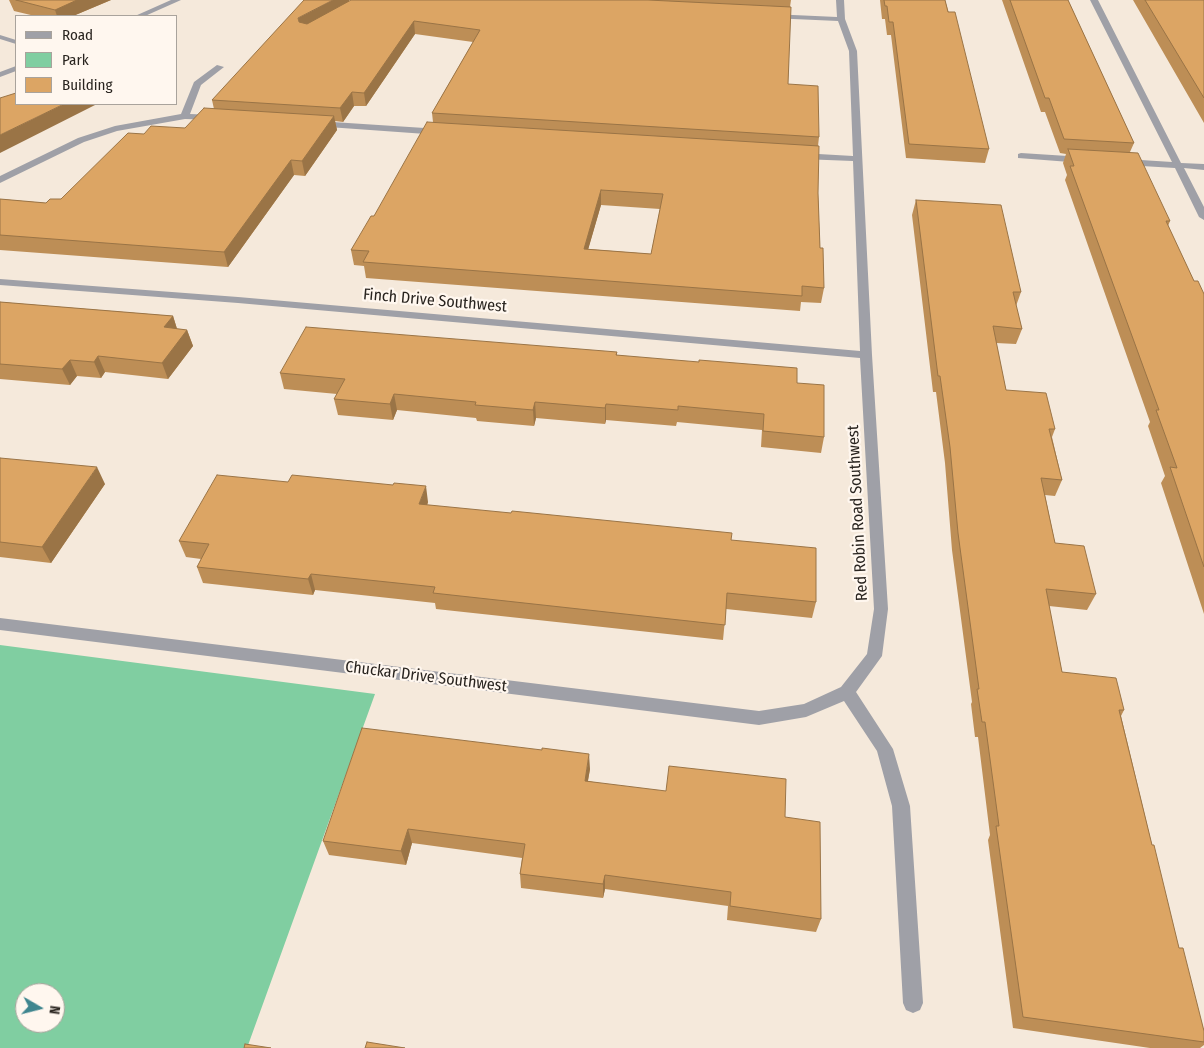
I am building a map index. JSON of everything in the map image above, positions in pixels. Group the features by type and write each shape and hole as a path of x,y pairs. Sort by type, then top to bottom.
{"street":[{"path":"141,15 177,0"},
{"name":"Red Robin Road Southwest","path":"840,0 841,20 853,51 866,354 881,609 874,656 847,692"},
{"path":"1094,0 1204,217"},
{"path":"762,15 841,20"},
{"path":"0,37 15,42"},
{"path":"185,116 197,84 220,67"},
{"path":"0,75 15,68"},
{"path":"0,180 81,140 136,124 185,116 223,119"},
{"path":"308,124 454,133"},
{"path":"789,155 858,159"},
{"path":"1022,156 1091,160"},
{"path":"1110,161 1204,167"},
{"name":"Finch Drive Southwest","path":"0,282 238,300 866,354"},
{"name":"Chuckar Drive Southwest","path":"0,624 759,718 806,710 847,692"},
{"path":"847,692 885,749 901,806 913,1003"}],"green space":[{"path":"0,645 375,694 247,1048 0,1048"}],"building":[{"path":"16,0 77,0 55,10"},
{"path":"304,0 333,0 298,18 299,22 307,24 351,0 648,0 791,7 788,84 818,86 819,137 432,113 480,30 414,21 364,93 352,92 340,108 212,100"},
{"path":"884,0 945,0 948,12 955,12 989,149 909,144 893,22 889,22 887,6 885,6"},
{"path":"1010,0 1068,0 1134,143 1064,139 1049,98 1045,98"},
{"path":"1145,0 1204,0 1204,98"},
{"path":"15,93 15,105 62,105 0,135 0,98"},
{"path":"204,108 334,116 302,161 291,160 224,252 0,235 0,199 46,203 50,199 61,199 128,133 144,134 151,126 185,128"},
{"path":"427,122 819,146 818,193 820,248 823,248 824,288 802,286 802,296 363,262 369,251 351,250 371,216 374,216","holes":["601,190 663,194 651,254 584,249"]},
{"path":"1068,149 1138,153 1170,221 1166,221 1194,281 1198,281 1204,294 1204,567 1170,467 1177,468 1156,410 1159,410 1070,166 1074,166"},
{"path":"916,200 1001,205 1021,292 1013,292 1022,329 993,326 1006,390 1046,393 1055,429 1049,429 1062,480 1041,478 1055,543 1084,546 1096,594 1046,589 1062,672 1116,678 1124,710 1119,710 1179,948 1183,948 1204,1031 1204,1042 1023,1017 996,826 999,826 985,722 982,722 977,689 979,689 958,533 950,447 940,376 938,376"},
{"path":"0,302 173,316 164,327 187,330 162,363 98,356 94,362 70,360 62,369 0,364"},
{"path":"306,327 617,352 616,355 699,362 699,360 797,368 797,383 824,385 824,437 763,431 764,414 678,406 678,410 606,404 605,408 535,402 533,410 475,405 476,402 394,394 390,404 334,399 345,379 280,373"},
{"path":"0,458 97,467 42,547 0,542"},
{"path":"217,475 288,482 292,475 393,485 394,483 426,486 419,504 511,513 512,511 732,533 731,540 816,548 816,602 727,593 725,625 433,593 435,587 311,574 308,579 197,567 209,544 179,541"},
{"path":"362,728 589,754 585,781 666,791 669,766 786,779 785,817 820,822 821,919 730,906 731,892 605,875 603,884 520,874 525,844 408,829 401,851 323,841"},
{"path":"367,1042 405,1048 365,1048"},
{"path":"245,1044 271,1048 244,1048"}]}
